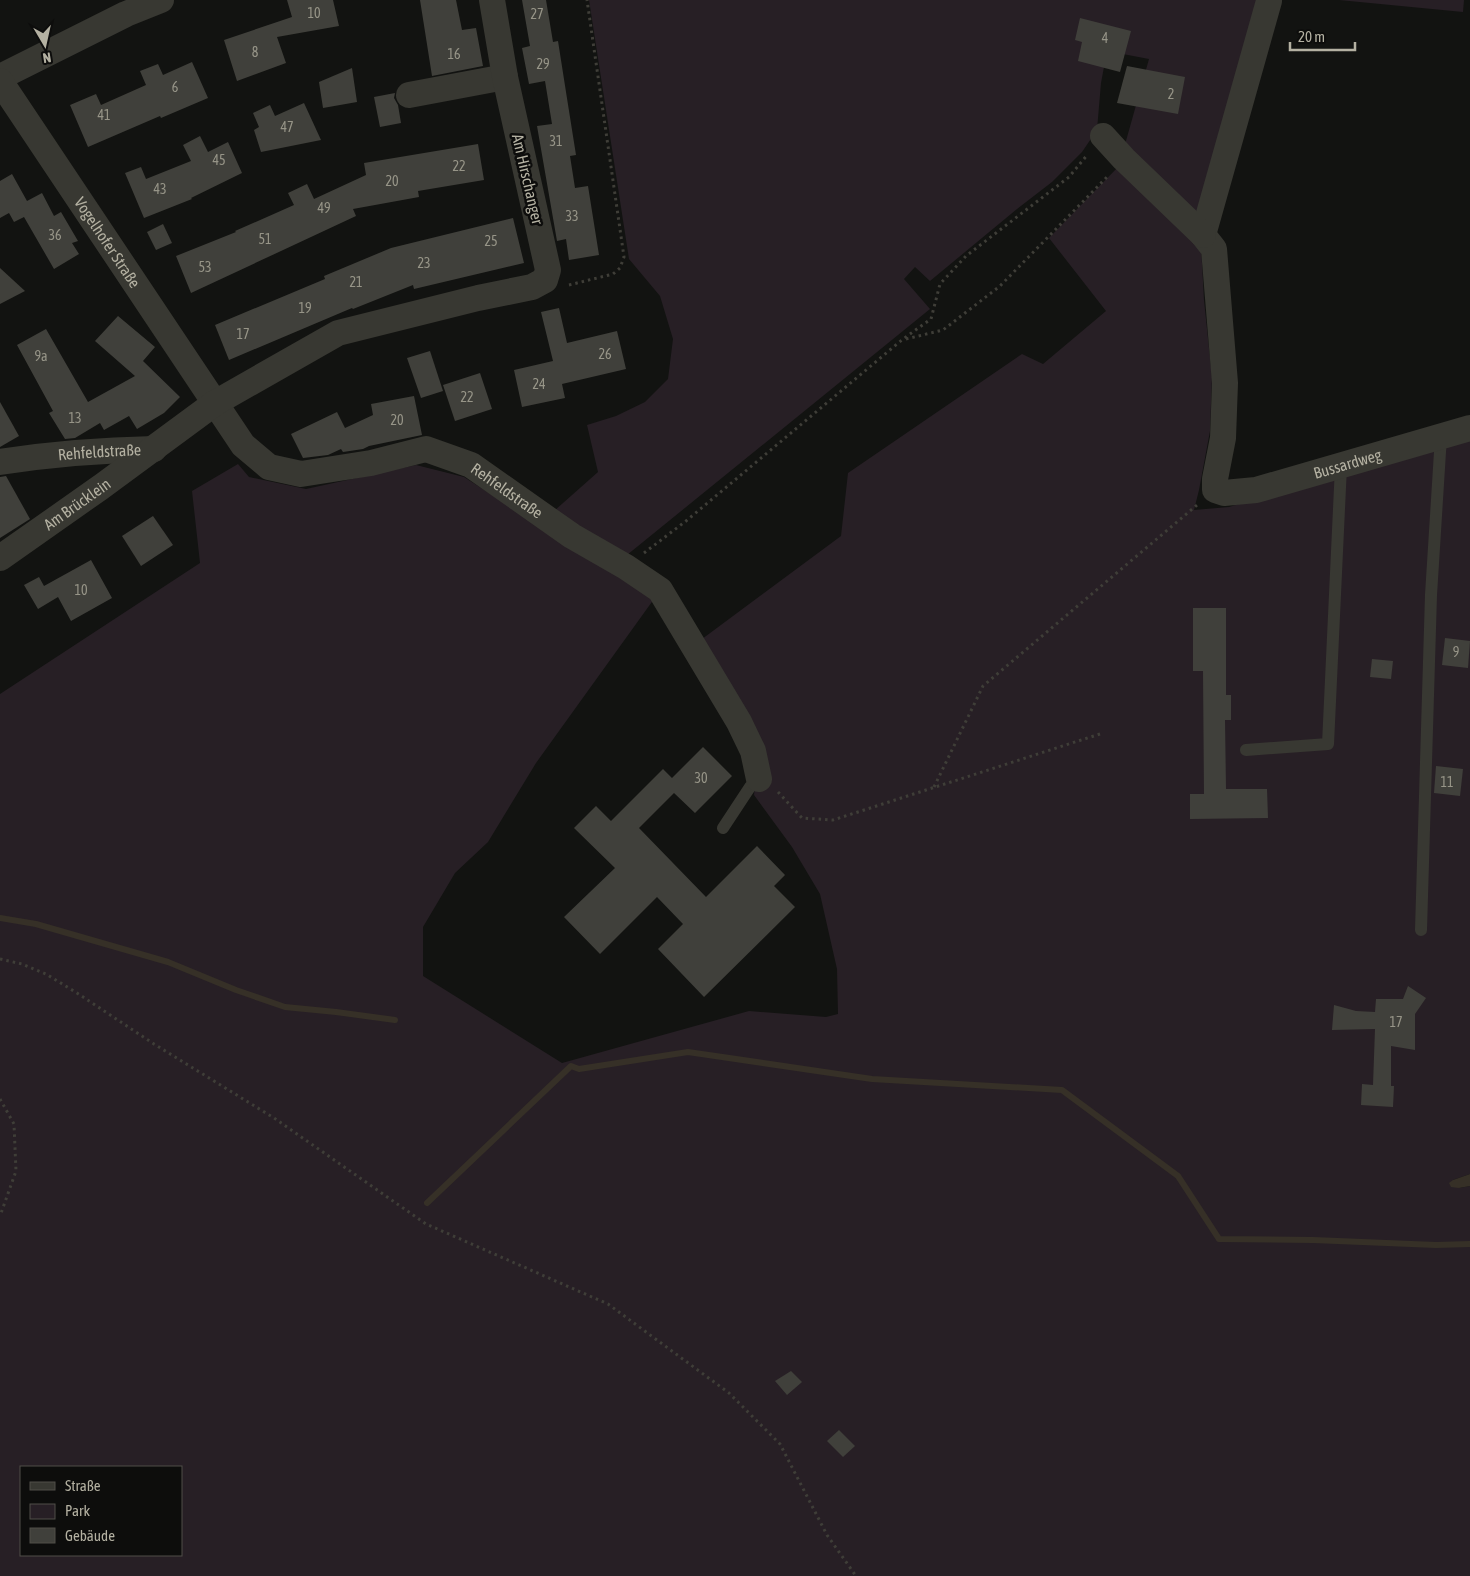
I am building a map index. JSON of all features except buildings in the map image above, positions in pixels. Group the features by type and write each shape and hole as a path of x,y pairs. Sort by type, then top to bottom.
{"street":[{"path":"0,77 126,14 160,0"},
{"name":"Am Hirschanger","path":"492,0 505,78 548,270 545,280"},
{"path":"1204,235 1269,1"},
{"path":"409,94 505,78"},
{"name":"Vogelhofer Straße","path":"0,81 215,403"},
{"path":"1103,136 1124,159 1204,235 1214,249 1225,383 1223,438 1215,479 1219,492"},
{"name":"Rehfeldstraße","path":"0,462 114,450 154,449 215,403 338,333 478,298 532,287 545,280"},
{"name":"Rehfeldstraße","path":"215,403 243,445 269,467 301,474 371,463 426,449 470,466 572,536 626,567 660,590 739,722 753,751 758,779"},
{"name":"Bussardweg","path":"1219,492 1256,490 1470,428"},
{"name":"Am Brücklein","path":"0,558 154,449"}],"lane":[{"path":"1421,930 1431,595 1441,436"},
{"path":"1246,750 1328,744 1342,466"},
{"path":"723,828 750,786 758,779"}],"path":[{"path":"545,280 561,286 613,274 620,268 624,256 587,0"},
{"path":"626,567 686,521 903,339 931,319 940,284 966,256 1069,177 1103,136"},
{"path":"903,339 943,330 1000,286 1124,159"},
{"path":"934,788 983,686 1219,492"},
{"path":"758,779 778,792 802,818 833,820 1103,733"},
{"path":"0,959 22,964 46,974 77,993 154,1044 274,1118 426,1224 608,1304 729,1393 780,1444 827,1535 856,1576"},
{"path":"0,1099 14,1124 16,1171 0,1216"}],"green space":[{"path":"589,0 1272,0 1197,221 1124,148 1149,59 1107,51 1101,83 1097,130 1082,152 1052,182 930,281 915,267 904,279 930,309 627,555 554,511 598,472 587,425 616,416 645,402 668,379 673,339 660,296 629,259"},
{"path":"1339,0 1464,0 1463,12"},
{"path":"1119,166 1201,245 1204,300 1212,377 1210,431 1194,510 1229,507 1410,451 1470,437 1470,1174 1453,1180 1459,1188 1470,1186 1470,1576 0,1576 0,694 200,563 192,491 238,464 249,477 306,489 416,465 464,477 654,599 536,763 488,842 455,873 423,927 423,976 562,1063 749,1011 826,1017 838,1014 837,969 820,894 792,847 754,795 758,754 698,642 841,536 848,473 1022,354 1043,364 1106,311 1049,238"}],"shaded area":[{"path":"1470,1174 1470,1186 1451,1187 1449,1183 1453,1180"}],"waterway":[{"path":"0,918 36,924 168,962 236,990 285,1007 395,1020"},
{"path":"427,1203 571,1066 579,1069 688,1052 872,1079 1062,1090 1178,1176 1219,1239 1313,1240 1436,1245 1470,1244"}]}
